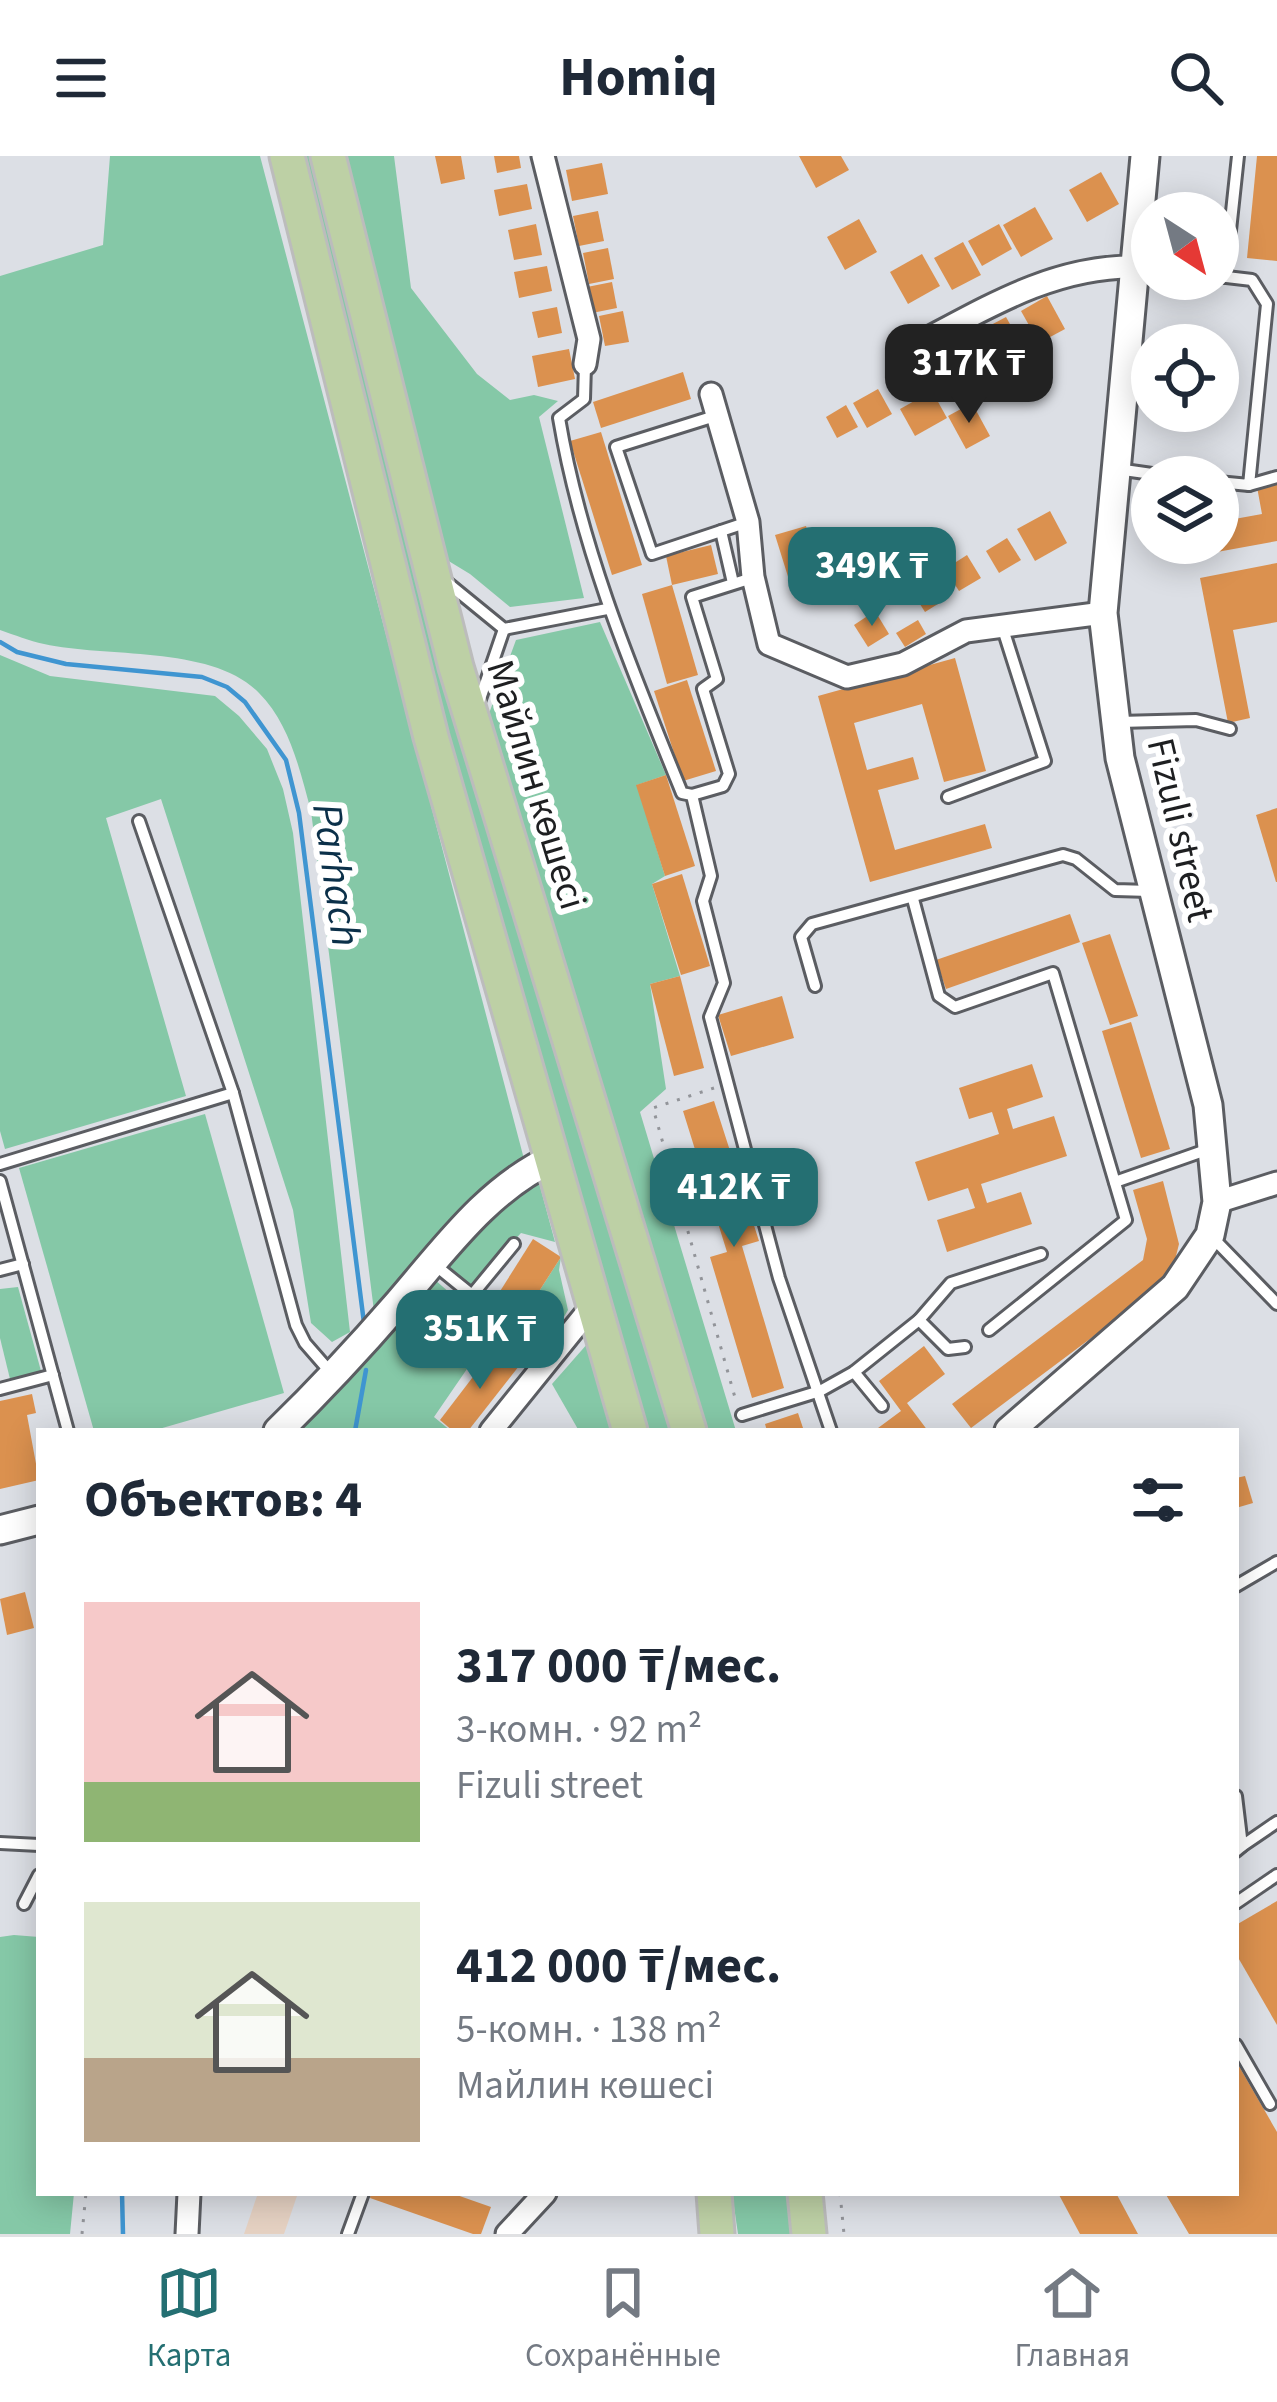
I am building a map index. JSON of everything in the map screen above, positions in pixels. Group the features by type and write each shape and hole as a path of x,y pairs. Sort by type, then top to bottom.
{"main road":[{"path":"287,156 431,736 629,1428"},
{"name":"Майлин көшесі","path":"328,156 472,723 688,1428"},
{"path":"714,2196 717,2234"},
{"path":"805,2196 809,2234"}],"street":[{"path":"543,156 589,339 585,364"},
{"name":"Fizuli street","path":"1144,192 1145,156"},
{"path":"925,340 1022,289 1098,267 1131,268"},
{"name":"Fizuli street","path":"1012,1428 1175,1287 1210,1235 1217,1202 1208,1105 1120,758 1103,613 1114,468 1138,300"},
{"path":"713,405 748,522 743,580 769,644 847,677 903,664 966,631 1103,613"},
{"path":"281,1428 506,1187 554,1158"},
{"path":"1217,1202 1277,1183"},
{"path":"493,1428 593,1305"},
{"path":"0,1530 36,1521"},
{"path":"187,2234 189,2196"},
{"path":"507,2234 541,2196"}],"lane":[{"path":"1233,192 1238,156"},
{"path":"1239,279 1252,280 1267,304 1249,485"},
{"path":"585,364 584,399 559,418 607,609 682,793 692,796 723,786 729,778 703,689 717,679 692,597 743,580 721,531"},
{"path":"713,405 616,447 652,554 748,522"},
{"path":"1114,468 1131,471"},
{"path":"1239,484 1277,478"},
{"path":"429,567 504,629"},
{"path":"504,629 607,609"},
{"path":"948,797 1045,761 1002,626"},
{"path":"472,723 504,629"},
{"path":"1116,722 1196,720 1230,729"},
{"path":"692,796 711,876 703,901 724,983 710,1017 779,1278 830,1428"},
{"path":"139,820 233,1094 296,1325 334,1376"},
{"path":"815,986 801,937 805,928 1063,855 1076,859 1115,890 1153,891"},
{"path":"913,899 939,996 946,1004 955,1006 1053,973 1126,1220 989,1330"},
{"path":"0,1164 233,1094"},
{"path":"1115,1182 1212,1148"},
{"path":"0,1181 67,1428"},
{"path":"1210,1235 1277,1304"},
{"path":"433,1263 472,1295 514,1244"},
{"path":"742,1415 820,1391 854,1372 919,1320 951,1283 1041,1254"},
{"path":"0,1270 23,1264"},
{"path":"919,1320 948,1349 965,1347"},
{"path":"854,1372 882,1406"},
{"path":"0,1389 53,1375"},
{"path":"1239,1584 1277,1562"},
{"path":"1239,1849 1277,1822"},
{"path":"0,1843 36,1845"},
{"path":"1239,1901 1277,1876"},
{"path":"24,1904 36,1881"},
{"path":"1239,2050 1270,2104"},
{"path":"348,2234 362,2196"}],"path":[{"path":"728,1084 653,1108 742,1415"},
{"path":"82,2234 86,2196"},
{"path":"840,2196 844,2234"}],"shaded area":[{"path":"257,2196 297,2196 284,2234 244,2234"}],"green space":[{"path":"110,156 260,156 524,1159 374,1311 311,811 279,719 259,693 215,667 44,644 0,630 0,276 103,245"},
{"path":"298,156 318,156 679,1428 643,1428 404,574"},
{"path":"341,156 394,156 411,288 477,374 510,400 534,395 558,401 539,417 584,598 510,607 442,557"},
{"path":"600,622 666,775 637,785 665,876 652,884 680,976 650,984 666,1089 640,1112 735,1428 699,1428 487,719 516,640"},
{"path":"0,655 50,676 215,696 267,749 293,833 350,1332 332,1342 311,1323 293,1210 161,799 106,818 186,1096 5,1149 0,1131"},
{"path":"205,1114 284,1393 162,1428 93,1428 19,1168"},
{"path":"537,1175 555,1242 521,1233 471,1288 440,1262"},
{"path":"561,1257 559,1270 568,1310 543,1352 513,1332"},
{"path":"434,1279 493,1331 434,1417 447,1428 294,1428"},
{"path":"18,1287 41,1371 10,1379 0,1338 0,1289"},
{"path":"588,1343 611,1428 577,1428 552,1384"},
{"path":"0,1937 36,1937 36,2196 74,2196 70,2234 0,2234"},
{"path":"732,2196 796,2196 799,2234 738,2234"}],"building":[{"path":"435,156 461,156 465,179 441,184"},
{"path":"494,156 519,156 521,168 497,173"},
{"path":"799,156 841,156 849,170 816,188"},
{"path":"1257,156 1277,156 1277,261 1247,258"},
{"path":"602,163 608,194 572,201 566,170"},
{"path":"1101,172 1119,204 1087,222 1069,190"},
{"path":"527,184 532,209 499,216 494,190"},
{"path":"1035,207 1053,239 1021,257 1003,225"},
{"path":"598,211 604,241 579,246 573,216"},
{"path":"859,219 877,252 845,270 827,237"},
{"path":"536,224 542,255 514,260 508,230"},
{"path":"999,224 1012,249 982,266 968,241"},
{"path":"963,242 981,275 952,290 934,258"},
{"path":"608,248 614,279 589,284 583,253"},
{"path":"922,254 940,286 908,304 890,272"},
{"path":"547,266 552,291 519,298 514,272"},
{"path":"612,282 617,308 592,313 587,287"},
{"path":"1047,296 1065,329 1039,343 1021,311"},
{"path":"557,307 562,333 538,338 532,312"},
{"path":"623,311 629,342 605,346 599,316"},
{"path":"1006,317 1024,349 992,367 974,334"},
{"path":"946,346 960,371 936,384 922,359"},
{"path":"569,349 575,379 538,387 532,356"},
{"path":"683,372 691,399 601,428 593,402"},
{"path":"878,389 892,414 867,428 853,403"},
{"path":"932,391 947,418 915,436 900,409"},
{"path":"972,403 990,436 966,449 948,416"},
{"path":"846,405 858,427 837,438 826,417"},
{"path":"601,432 642,565 612,575 570,441"},
{"path":"1277,484 1277,541 1239,548 1239,518 1262,514 1257,487"},
{"path":"1050,511 1067,543 1035,561 1017,529"},
{"path":"806,526 821,574 790,583 775,535"},
{"path":"1007,538 1021,560 999,573 986,551"},
{"path":"711,545 718,574 672,585 666,556"},
{"path":"967,555 981,578 959,591 945,569"},
{"path":"1277,563 1277,622 1233,630 1250,718 1228,723 1200,578"},
{"path":"932,576 946,599 925,612 911,590"},
{"path":"672,585 698,675 667,684 642,594"},
{"path":"875,611 889,634 868,647 854,625"},
{"path":"918,620 926,634 905,647 896,633"},
{"path":"955,658 986,771 944,782 922,704 854,723 867,770 913,757 919,779 878,790 895,850 985,824 992,848 870,882 818,696"},
{"path":"687,680 716,771 683,781 654,691"},
{"path":"666,775 695,866 665,876 636,785"},
{"path":"1277,808 1277,882 1276,882 1256,815"},
{"path":"682,874 710,966 681,975 652,884"},
{"path":"1070,914 1080,942 946,989 936,960"},
{"path":"1110,934 1138,1016 1110,1025 1082,943"},
{"path":"680,976 704,1068 674,1076 650,984"},
{"path":"782,996 794,1038 731,1056 718,1015"},
{"path":"1131,1022 1170,1149 1141,1158 1102,1031"},
{"path":"1032,1064 1043,1097 1007,1109 1013,1129 1054,1116 1067,1156 981,1184 987,1203 1021,1192 1032,1224 947,1252 937,1220 975,1208 968,1188 928,1201 915,1162 999,1134 992,1112 969,1119 959,1088"},
{"path":"714,1101 759,1241 742,1246 784,1388 752,1398 710,1257 727,1252 683,1111"},
{"path":"1163,1181 1179,1244 1172,1272 1162,1285 971,1428 952,1404 1143,1260 1147,1239 1133,1190"},
{"path":"533,1239 561,1257 513,1332 485,1315"},
{"path":"924,1346 945,1374 907,1403 926,1428 878,1428 901,1411 879,1381"},
{"path":"495,1348 519,1366 470,1428 449,1428 440,1420"},
{"path":"32,1394 36,1413 27,1415 36,1481 0,1489 0,1401"},
{"path":"798,1413 803,1428 766,1428 765,1424"},
{"path":"1245,1476 1253,1503 1239,1507 1239,1477"},
{"path":"25,1592 34,1628 7,1635 0,1599"},
{"path":"1277,1901 1277,2025 1239,1959 1239,1923"},
{"path":"1239,2066 1277,2132 1277,2234 1189,2234 1167,2196 1239,2196"},
{"path":"460,2196 491,2207 481,2234 473,2234 370,2198"},
{"path":"1060,2196 1118,2196 1138,2234 1080,2234"}],"waterway":[{"name":"Parhach","path":"0,642 17,652 66,664 202,677 227,687 245,702 286,760 299,813 364,1323"},
{"name":"Parhach","path":"356,1428 366,1370"},
{"name":"Parhach","path":"122,2196 123,2234"}]}
